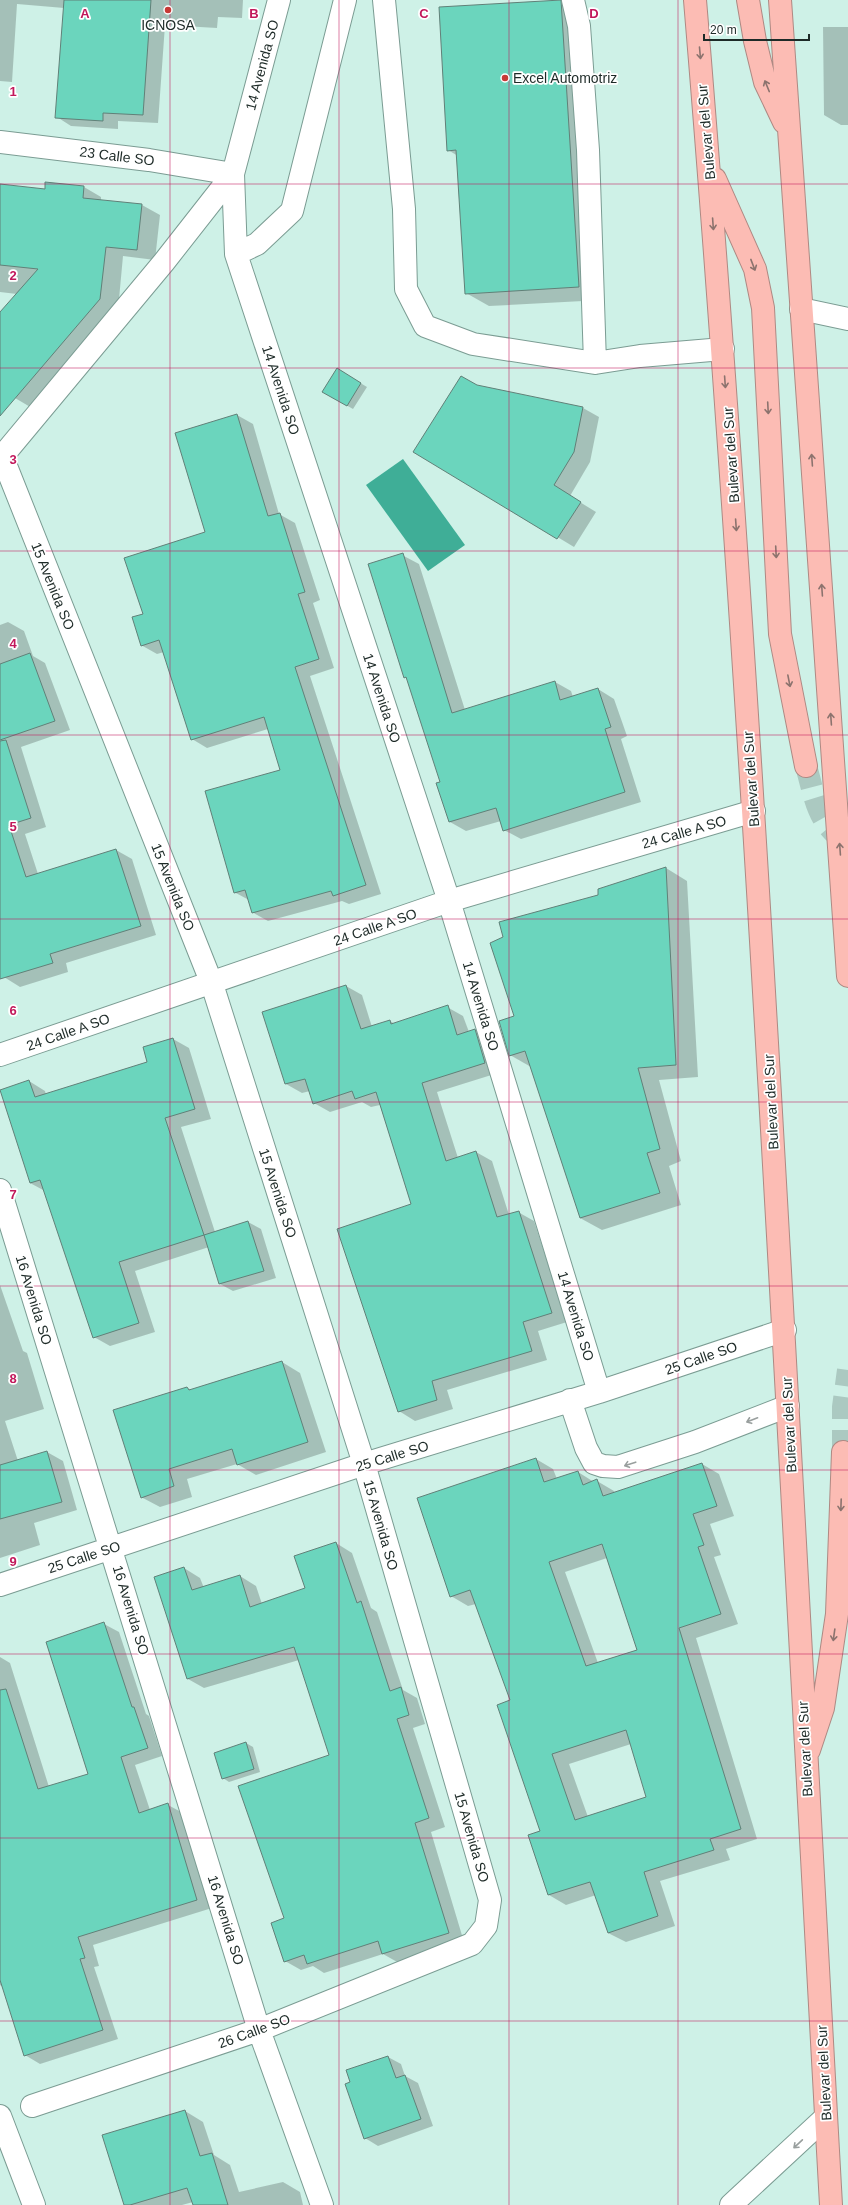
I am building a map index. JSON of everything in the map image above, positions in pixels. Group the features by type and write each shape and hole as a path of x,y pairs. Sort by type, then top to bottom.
{"highway":[{"name":"Bulevar del Sur","path":"695,0 709,165 754,811 784,1330 805,1760 831,2205"},
{"path":"748,0 755,41 765,82 789,134"},
{"path":"780,0 848,976"},
{"path":"709,165 755,269 762,308 780,634 806,766"},
{"path":"805,1760 823,1708 837,1614 842,1452"}],"street":[{"name":"14 Avenida SO","path":"278,0 233,174 236,254 449,901 599,1392"},
{"path":"236,254 257,244 292,211 345,0"},
{"path":"384,0 404,210 406,289 424,326 473,344 595,363 640,356 722,349"},
{"path":"573,0 579,26 588,150 595,363"},
{"name":"23 Calle SO","path":"0,142 149,160 233,174"},
{"path":"1,457 164,262 233,174"},
{"path":"801,309 848,319"},
{"name":"15 Avenida SO","path":"1,457 212,984 364,1464 490,1900 486,1926 472,1944"},
{"name":"24 Calle A SO","path":"0,1055 212,984 449,901 754,811"},
{"name":"16 Avenida SO","path":"0,1190 112,1548 259,2030 322,2205"},
{"name":"25 Calle SO","path":"0,1585 364,1464 599,1392 784,1330"},
{"path":"570,1400 586,1448 594,1463 602,1466 618,1467 696,1442 788,1406"},
{"name":"26 Calle SO","path":"32,2106 259,2030 472,1944"},
{"path":"0,2116 34,2205"},
{"path":"732,2205 826,2117"}],"shaded area":[{"path":"403,459 465,545 428,571 366,485"}],"building":[{"path":"64,0 151,0 143,115 103,113 103,121 55,118"},
{"name":"Excel Automotriz","path":"561,0 579,287 465,294 456,150 447,151 439,7"},
{"path":"45,182 84,186 83,198 142,204 137,250 106,247 100,299 0,416 0,312 38,269 0,265 0,184 45,189"},
{"path":"337,368 361,383 347,406 322,392"},
{"path":"461,376 477,385 583,407 574,452 554,485 581,502 557,539 413,452"},
{"path":"237,414 268,516 280,513 305,592 298,594 319,659 295,667 366,885 333,896 331,891 252,913 245,890 234,893 205,791 280,770 264,717 191,740 159,640 141,646 132,617 143,614 124,558 205,532 175,433"},
{"path":"403,553 452,713 555,681 560,700 598,688 611,727 605,729 625,792 503,831 496,808 449,822 436,783 440,782 406,677 404,678 368,564"},
{"path":"30,653 55,721 0,740 0,664"},
{"path":"6,740 31,818 9,825 26,877 116,849 141,926 50,954 53,963 0,979 0,741"},
{"path":"666,867 676,1065 638,1068 660,1149 647,1153 660,1193 580,1218 525,1051 509,1056 499,1021 514,1016 490,943 503,937 499,922 598,895 598,889"},
{"path":"346,985 361,1029 390,1020 391,1024 448,1005 457,1035 475,1029 485,1063 422,1083 446,1161 476,1151 497,1217 519,1211 552,1313 523,1322 532,1351 432,1381 437,1400 398,1412 337,1229 411,1204 376,1092 355,1099 352,1091 313,1104 305,1079 285,1084 262,1012"},
{"path":"173,1038 195,1109 165,1118 204,1235 119,1262 139,1323 93,1338 40,1180 30,1183 0,1090 29,1080 35,1097 147,1062 143,1047"},
{"path":"248,1221 264,1271 219,1284 204,1235"},
{"path":"282,1361 308,1442 237,1465 232,1449 169,1469 174,1486 141,1498 113,1410 187,1387 189,1390"},
{"path":"47,1451 62,1502 0,1519 0,1465"},
{"path":"536,1458 544,1482 578,1471 583,1485 597,1479 603,1496 702,1463 717,1506 693,1514 704,1545 698,1547 721,1614 679,1628 741,1829 710,1839 714,1850 644,1872 658,1916 608,1933 590,1882 548,1895 528,1835 540,1831 497,1705 510,1700 470,1590 450,1597 417,1498","holes":["602,1544 637,1650 586,1666 549,1562","626,1730 646,1797 575,1820 552,1754"]},
{"path":"336,1542 357,1603 361,1601 390,1691 401,1687 409,1715 397,1719 429,1818 415,1823 449,1933 382,1954 378,1941 307,1964 304,1955 284,1962 271,1923 284,1918 238,1786 329,1755 294,1647 187,1679 154,1577 184,1567 192,1590 240,1575 250,1607 305,1588 294,1556"},
{"path":"104,1622 132,1707 134,1707 148,1748 121,1757 139,1813 168,1803 197,1900 78,1937 85,1958 80,1959 103,2030 24,2056 0,1980 0,1690 6,1689 38,1789 88,1774 46,1642"},
{"path":"246,1742 254,1769 222,1779 214,1753"},
{"path":"388,2056 396,2078 405,2075 421,2119 364,2139 345,2084 350,2082 346,2070"},
{"path":"185,2110 200,2156 212,2153 228,2205 193,2205 187,2188 130,2205 124,2205 102,2135"}],"tunnel":[{"path":"806,766 815,799 823,819 838,836 848,843"},
{"path":"843,1452 843,1407 848,1370"}],"place":[{"name":"ICNOSA","path":"168,10"},
{"name":"Excel Automotriz","path":"505,78"}]}
